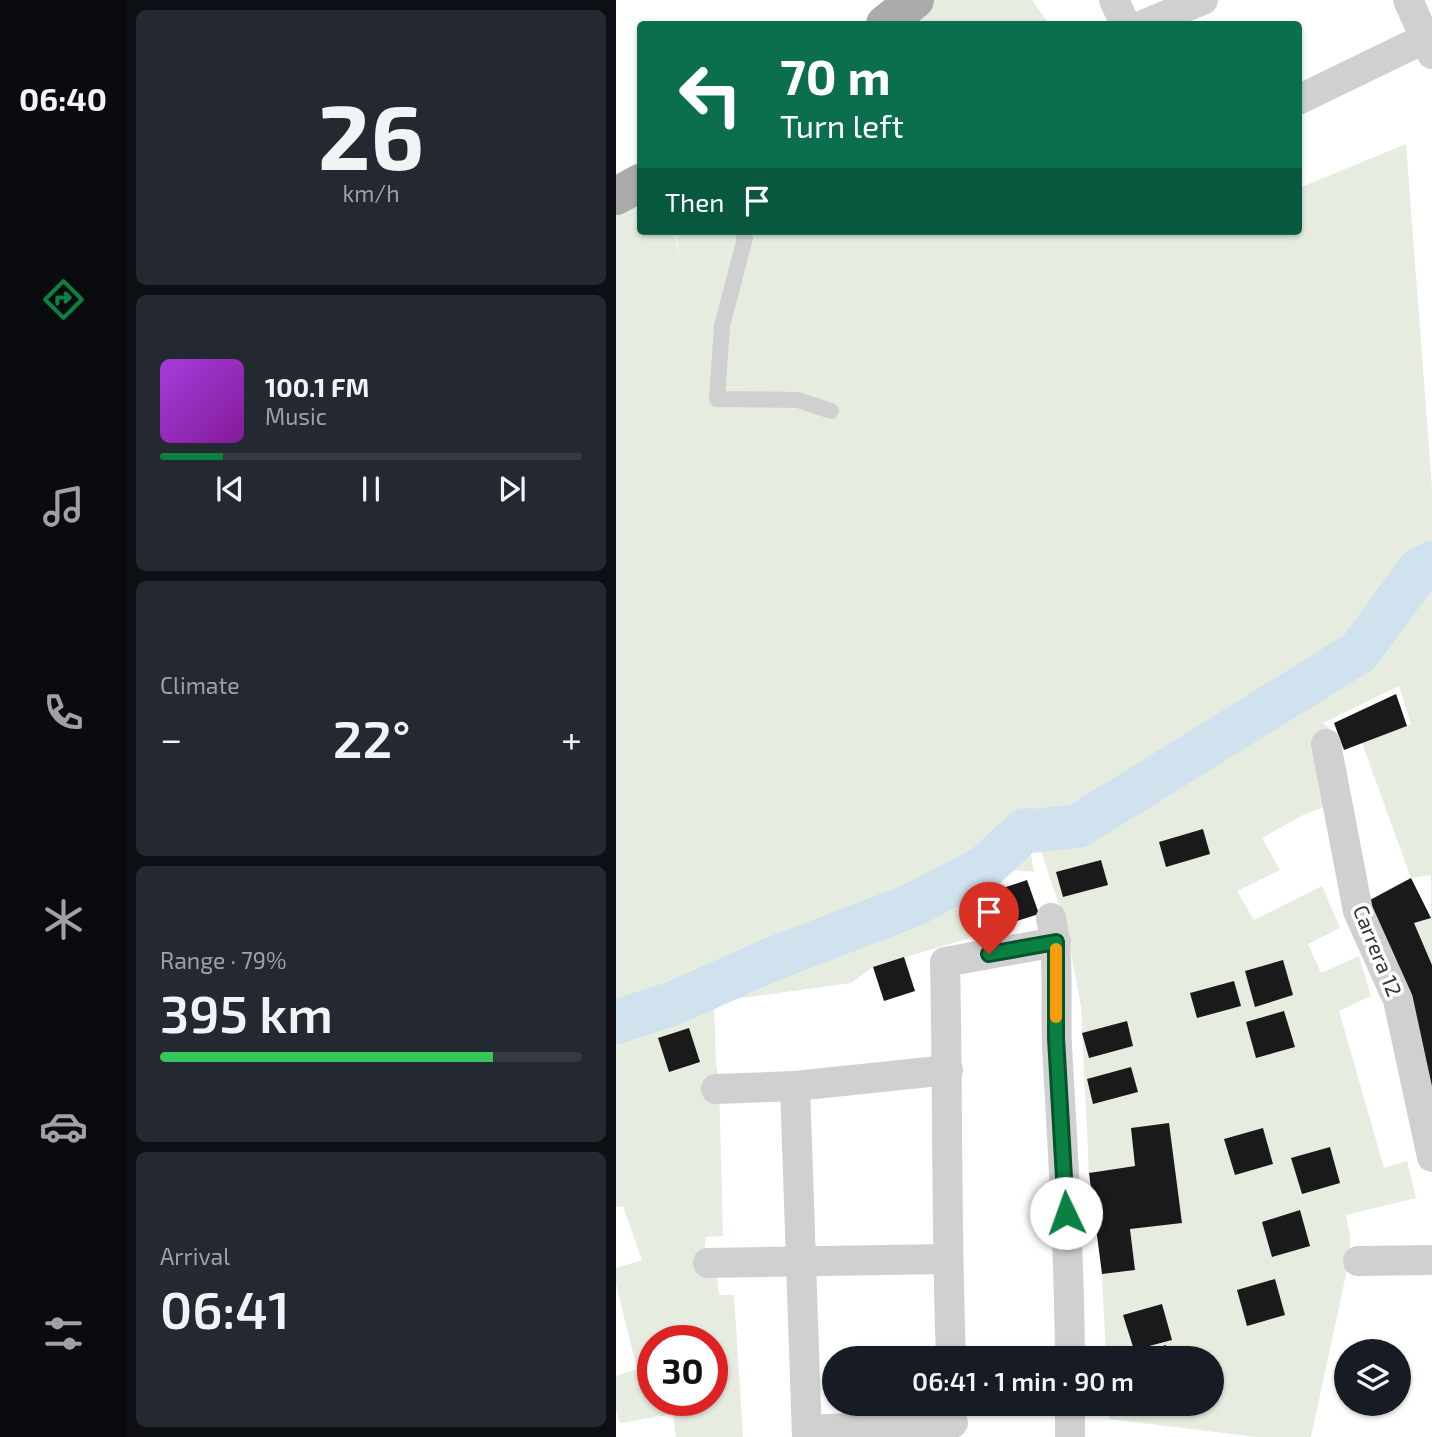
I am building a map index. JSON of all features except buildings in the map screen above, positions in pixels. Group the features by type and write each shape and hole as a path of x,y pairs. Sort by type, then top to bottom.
{"main road":[{"path":"889,21 915,0"},
{"path":"616,196 637,185"}],"street":[{"path":"1114,0 1124,21"},
{"path":"1152,21 1203,0"},
{"path":"1302,98 1430,42 1408,0"},
{"name":"Carrera 12","path":"1326,744 1358,911 1398,1000 1432,1157"},
{"path":"951,1346 947,1259 948,1070 945,962 1053,930 1056,1038 1069,1263 1070,1346"},
{"path":"716,1089 795,1086 948,1070"},
{"path":"795,1086 807,1433 953,1421"},
{"path":"708,1263 947,1259"},
{"path":"1358,1261 1432,1260"},
{"path":"1070,1416 1070,1437"}],"lane":[{"path":"743,235 722,326 717,399 797,400 831,411"}],"shaded area":[{"path":"934,0 1032,0 1047,21 908,21"},
{"path":"1406,144 1432,488 1432,965 1414,923 1431,918 1431,875 1411,878 1362,743 1411,724 1399,686 1323,723 1330,729 1333,737 1338,801 1303,815 1262,838 1280,870 1237,891 1254,920 1322,886 1340,928 1308,944 1321,973 1359,956 1371,996 1339,1011 1384,1168 1407,1161 1416,1198 1346,1215 1350,1256 1311,1437 1257,1437 1109,1419 1109,1416 1224,1416 1224,1346 1105,1346 1102,1274 1135,1270 1130,1229 1182,1222 1169,1124 1131,1129 1135,1166 1089,1173 1081,1006 1066,926 1039,845 1030,849 1034,872 986,867 1003,928 873,967 851,983 714,1002 723,1236 706,1237 703,1260 715,1262 719,1295 734,1295 743,1437 676,1437 673,1416 728,1416 728,1325 637,1325 637,1369 616,1284 616,1268 642,1260 623,1206 616,1207 616,210 637,199 637,235 676,235 680,262 677,235 1302,235 1302,187"},
{"path":"637,1369 637,1416 661,1416 620,1423 616,1410 616,1376"}],"waterway":[{"path":"616,1022 674,1003 770,960 913,905 985,867 1025,830 1078,826 1359,652 1419,570 1432,563"}],"slow traffic":[{"path":"1056,949 1056,1017"}],"route":[{"path":"989,954 1056,942 1056,1038 1066,1213"}]}
